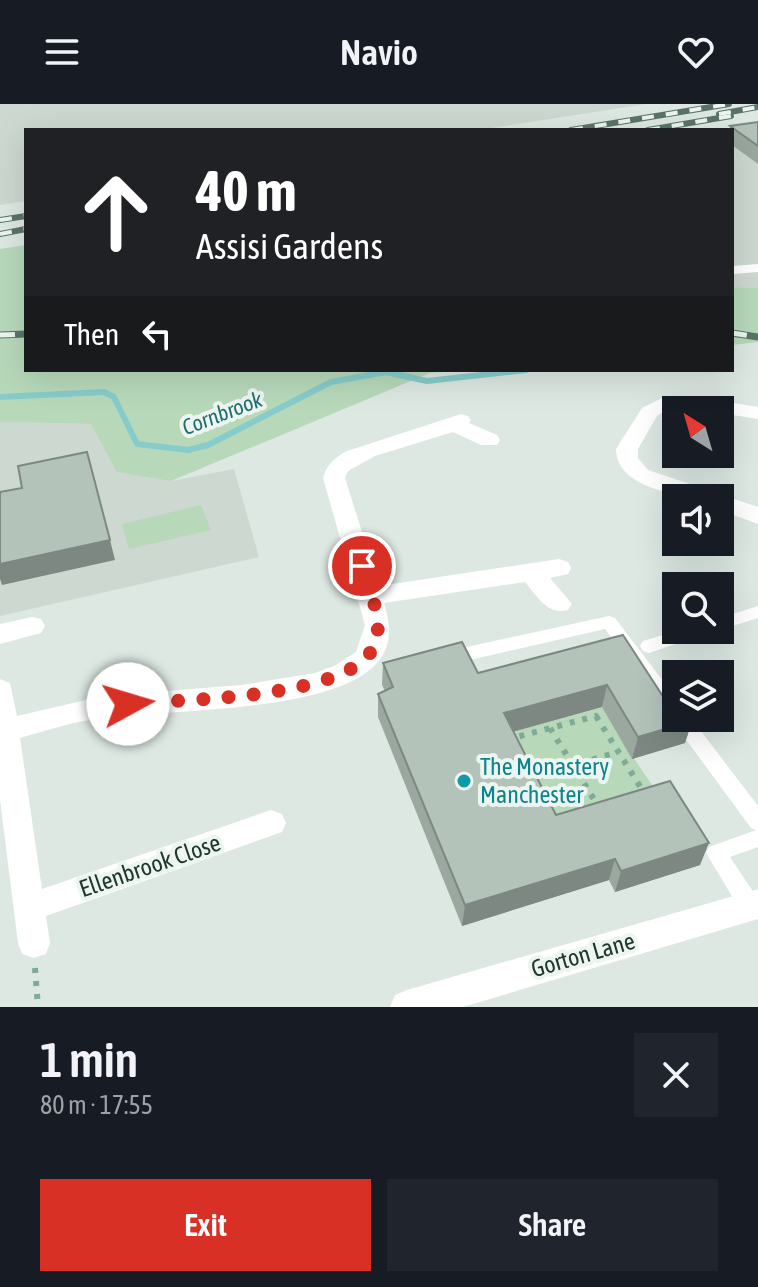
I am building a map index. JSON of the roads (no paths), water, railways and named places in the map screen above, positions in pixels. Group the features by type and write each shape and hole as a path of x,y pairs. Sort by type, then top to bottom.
{"street":[{"path":"668,484 640,475 627,459 627,449 649,412 664,403 697,403 758,413"},
{"path":"7,730 99,707 218,685 250,695 323,681 364,660 376,643 378,625 334,478 337,469 344,462 365,453 458,423 489,440"},
{"path":"734,507 758,516"},
{"path":"371,596 559,568"},
{"path":"531,573 559,604"},
{"path":"0,634 32,626"},
{"path":"0,690 34,943"},
{"name":"Ellenbrook Close","path":"29,908 271,823"},
{"name":"Gorton Lane","path":"407,1007 754,905"}],"lane":[{"path":"734,270 758,268"},
{"path":"734,620 758,612"},
{"path":"446,658 609,622 662,693"},
{"path":"649,646 662,642"},
{"path":"691,732 758,822"},
{"path":"754,905 716,853 758,838"}],"waterway":[{"name":"Cornbrook","path":"0,397 104,392 114,397 137,444 188,450 208,445 331,382 386,372"},
{"name":"Cornbrook","path":"386,372 427,381 508,372"}],"railway":[{"path":"583,128 729,104"},
{"path":"719,114 758,107"},
{"path":"660,128 731,116"},
{"path":"0,220 24,216"},
{"path":"0,234 24,229"},
{"path":"734,333 758,337"},
{"path":"0,335 24,334"}],"place":[{"name":"The Monastery Manchester","path":"464,781"}]}
